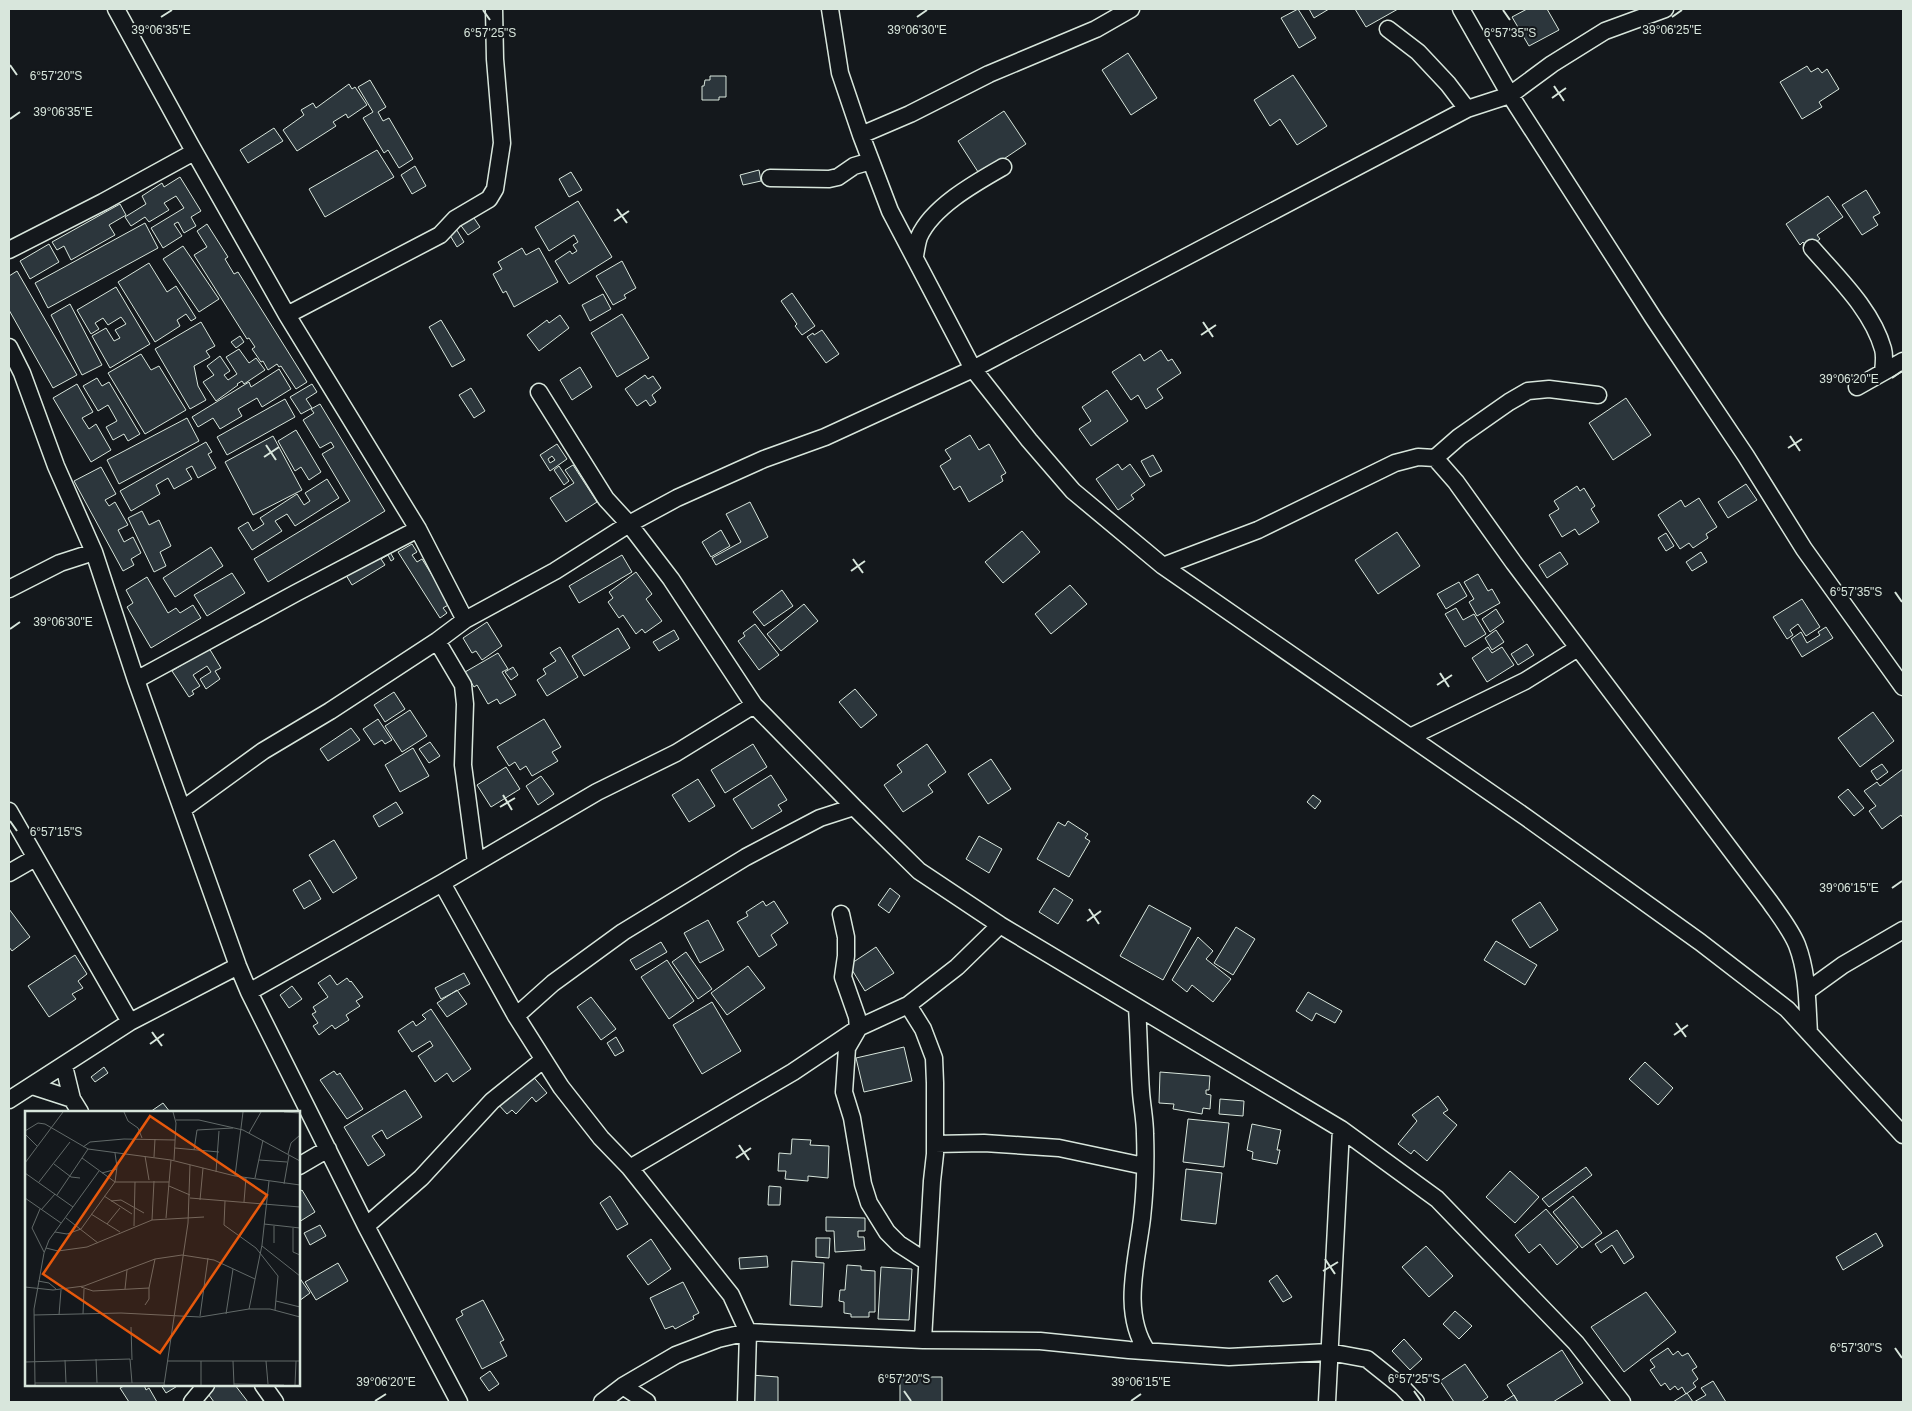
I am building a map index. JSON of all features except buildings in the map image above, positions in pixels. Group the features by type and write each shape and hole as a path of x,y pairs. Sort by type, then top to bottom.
{"street":[{"path":"116,9 194,152 287,315 418,529 464,620"},
{"path":"287,315 440,235 455,219 489,198 495,189 502,143 495,59 494,9"},
{"path":"830,9 840,73 860,135 890,210 973,368 1029,440 1073,491 1162,566 1527,818 1700,942 1787,1009 1903,1136"},
{"path":"860,135 910,114 989,74 1096,29 1130,9"},
{"path":"1461,9 1510,95 1654,319 1746,456 1804,549 1903,687"},
{"path":"183,809 263,751 330,711 437,641 464,620 555,572 629,524 677,498 764,459 825,437 973,368 1467,109 1510,95 1552,64 1604,31 1665,9"},
{"path":"1388,29 1418,52 1448,84 1467,109"},
{"path":"9,250 103,202 194,152"},
{"path":"770,178 829,179 838,177 854,166 871,161"},
{"path":"914,256 918,238 929,221 968,188 1003,167"},
{"path":"1812,248 1854,298 1876,330 1884,350 1883,372"},
{"path":"9,347 15,376 94,552 136,680 249,992 366,1226 459,1402"},
{"path":"1857,387 1903,361"},
{"path":"1162,566 1258,530 1396,463 1418,457 1435,458 1459,437 1528,391 1549,389 1598,395"},
{"path":"539,392 606,498 629,524 671,579 754,705 920,871 1000,925 1341,1130 1437,1198 1576,1343 1622,1402"},
{"path":"1435,458 1456,482 1578,648 1770,902 1796,944 1806,978 1809,1034"},
{"path":"136,680 418,529"},
{"path":"9,589 60,562 94,552"},
{"path":"437,641 463,685 465,704 463,765 476,863"},
{"path":"1410,737 1525,681 1578,648"},
{"path":"249,992 442,883 597,792 676,753 754,705"},
{"path":"516,1016 553,984 623,932 746,857 820,818 854,807"},
{"path":"9,811 130,1022"},
{"path":"9,873 35,858"},
{"path":"442,883 542,1060 601,1138 630,1168 731,1296 748,1332 746,1402"},
{"path":"841,914 846,937 843,977 857,1017 858,1029 847,1048 844,1092 852,1118 863,1184 869,1203 887,1232 899,1244 927,1262"},
{"path":"630,1168 793,1072 858,1029 908,1005 956,967 1000,925"},
{"path":"1807,991 1843,965 1903,930"},
{"path":"9,1100 130,1022 238,966"},
{"path":"908,1005 923,1029 934,1058 935,1144 923,1340"},
{"path":"1137,1008 1145,1134 1142,1215 1134,1276 1133,1308 1139,1340 1147,1351"},
{"path":"366,1226 421,1178 492,1101 542,1060"},
{"path":"64,1066 76,1106"},
{"path":"32,1086 76,1106"},
{"path":"1327,1402 1341,1130"},
{"path":"935,1144 984,1143 1059,1148 1144,1166"},
{"path":"300,1165 328,1149"},
{"path":"602,1402 623,1386 676,1355 718,1339 748,1332 923,1340 1040,1342 1229,1357 1329,1352 1366,1358 1402,1387 1416,1402"},
{"path":"192,1402 205,1386"},
{"path":"264,1386 275,1402"},
{"path":"623,1386 647,1402"}]}
